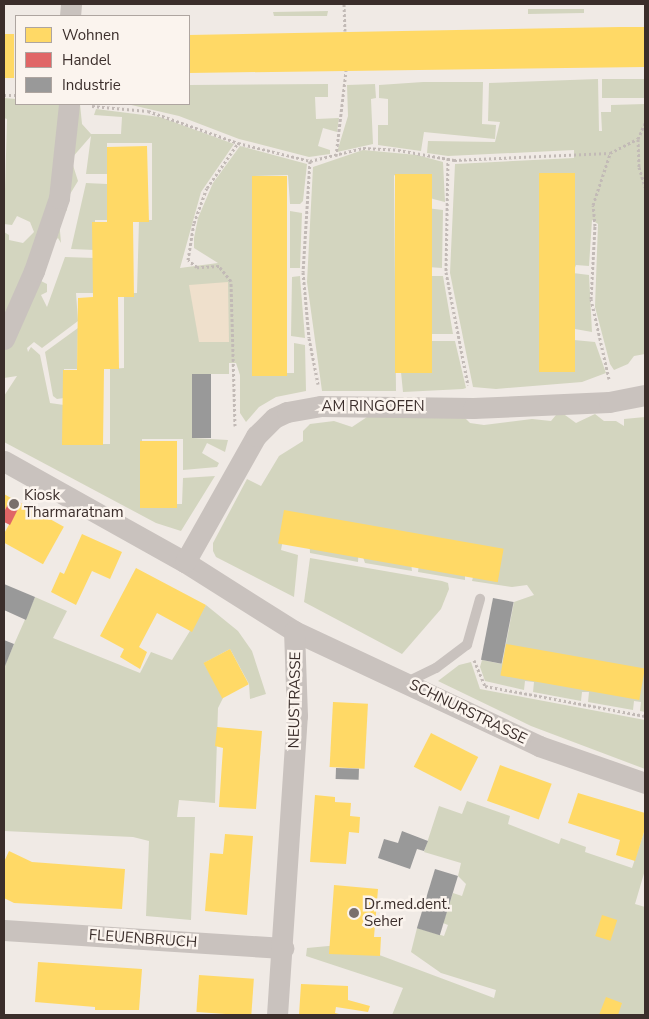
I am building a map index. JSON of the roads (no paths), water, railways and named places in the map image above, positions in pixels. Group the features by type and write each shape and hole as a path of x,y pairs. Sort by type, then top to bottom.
{"street":[{"path":"4,339 34,271 59,198 77,105"},
{"name":"AM RINGOFEN","path":"185,562 256,436 274,418 287,412 321,406 473,408 609,402 644,395"},
{"name":"NEUSTRASSE","path":"4,461 185,562 294,631 297,716 278,1015"},
{"name":"SCHNURSTRASSE","path":"294,631 407,682 539,746 645,783"},
{"name":"FLEUENBRUCH","path":"4,930 282,948"}],"lane":[{"path":"407,682 465,648 472,636 480,599"}],"place":[{"name":"Kiosk Tharmaratnam","path":"14,504"},
{"name":"Dr.med.dent. Seher","path":"354,913"}]}
